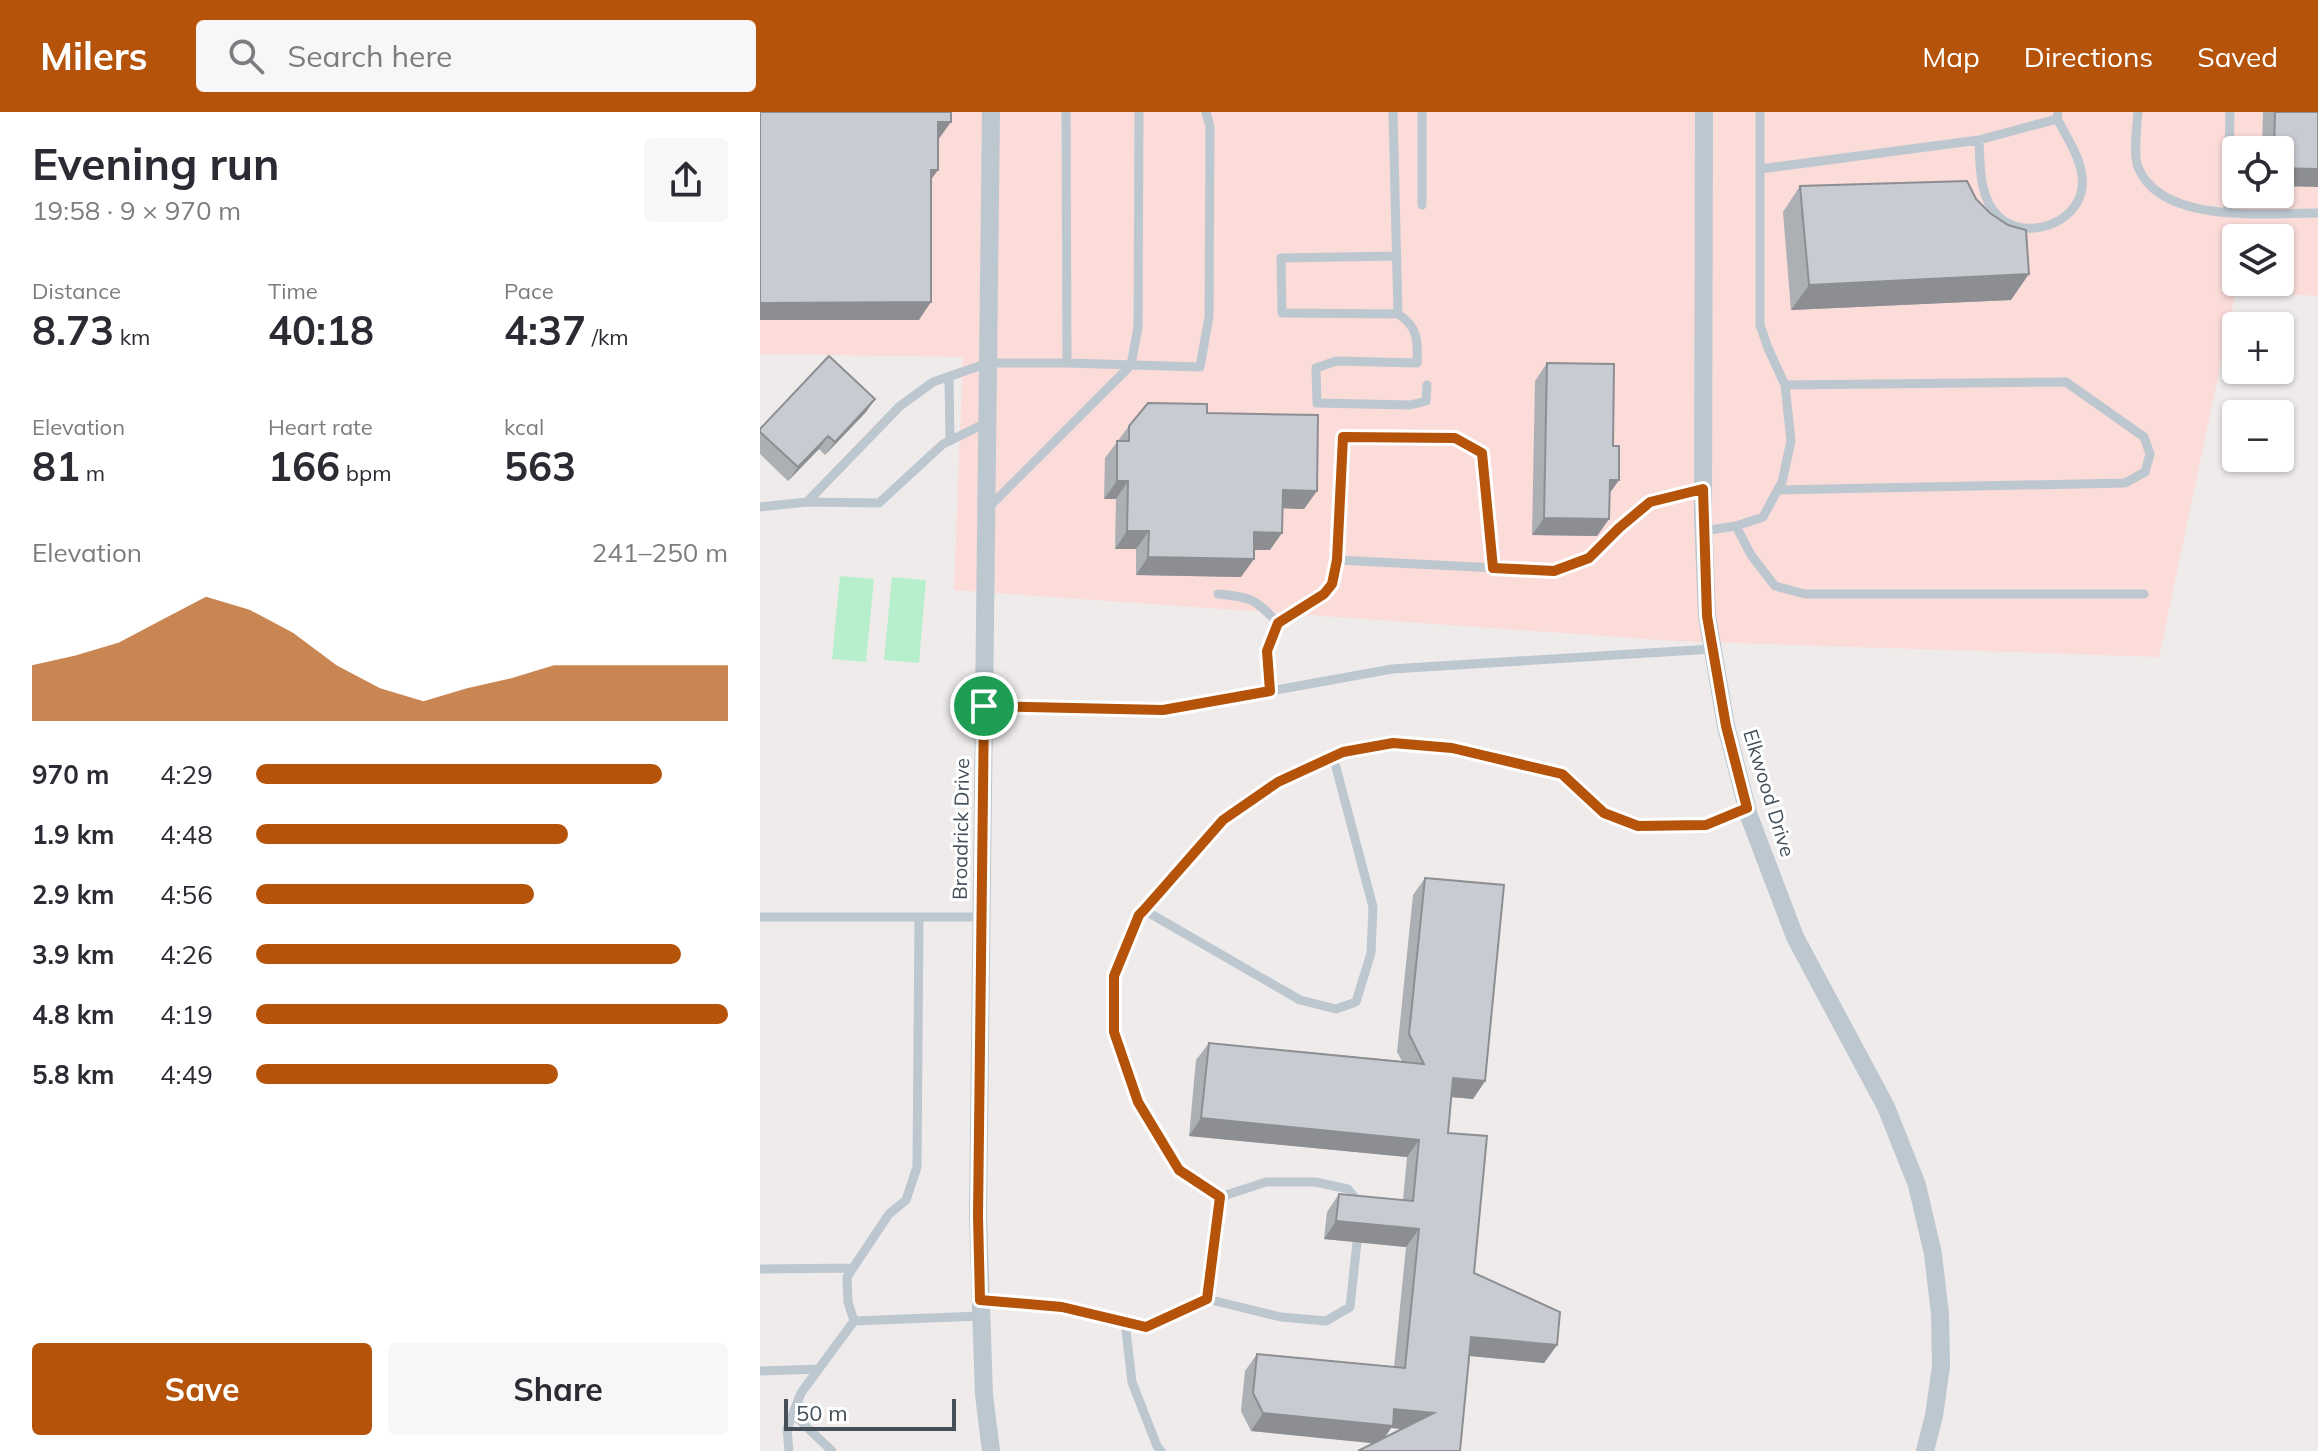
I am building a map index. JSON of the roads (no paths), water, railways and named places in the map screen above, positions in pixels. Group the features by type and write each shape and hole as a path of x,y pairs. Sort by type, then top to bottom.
{"street":[{"name":"Broadrick Drive","path":"991,112 978,1216 984,1395 991,1451"},
{"name":"Elkwood Drive","path":"1704,112 1703,531 1707,616 1726,726 1747,808 1795,937 1886,1107 1917,1185 1933,1254 1940,1314 1941,1366 1925,1451"}],"lane":[{"path":"1066,112 1067,363"},
{"path":"987,509 1131,365 1138,327 1139,112"},
{"path":"807,502 900,406 933,382 988,363 1200,367 1209,317 1210,127 1206,112"},
{"path":"1393,112 1398,314"},
{"path":"1422,112 1422,205"},
{"path":"1703,531 1736,526 1763,517 1782,482 1791,441 1785,385 1760,325 1760,112"},
{"path":"2138,112 2136,164 2147,184 2171,201 2228,213 2318,213"},
{"path":"2228,213 2230,112"},
{"path":"1760,169 1979,140 2057,116 2082,171 2082,191 2069,215 2048,227 2018,227 1999,217 1987,198 1981,175 1979,140"},
{"path":"1397,256 1281,258 1282,313 1398,314 1408,320 1418,341 1417,363 1336,361 1316,368 1317,403 1410,405 1426,401 1427,385"},
{"path":"949,377 950,441"},
{"path":"1778,490 2125,483 2145,472 2150,454 2144,437 2066,382 1785,385"},
{"path":"760,507 807,502 879,503 943,444 988,422"},
{"path":"1270,691 1267,651 1278,623 1324,594 1332,584 1337,560 1343,437 1455,438 1482,453 1493,568"},
{"path":"1337,560 1554,571 1589,558 1650,502 1703,489"},
{"path":"1736,526 1751,555 1775,586 1805,594 2144,594"},
{"path":"1218,594 1245,596 1259,603 1278,623"},
{"path":"984,706 1163,710 1392,669 1713,649"},
{"path":"1220,1197 1179,1170 1138,1102 1114,1032 1114,976 1139,915 1223,820 1278,782 1333,756 1393,743 1452,748 1562,774 1604,813 1638,826 1706,825 1747,808"},
{"path":"1144,910 1300,1000 1336,1009 1356,1002 1371,953 1373,907 1333,756"},
{"path":"760,917 982,917"},
{"path":"854,1321 848,1302 847,1277 889,1214 906,1200 917,1167 919,917"},
{"path":"1220,1197 1266,1182 1315,1182 1348,1189 1361,1207"},
{"path":"1207,1299 1220,1197"},
{"path":"789,1451 787,1429 801,1393 854,1321 980,1308 1062,1307 1146,1327 1207,1299 1281,1317 1326,1321 1350,1307 1360,1221"},
{"path":"760,1269 853,1268"},
{"path":"1125,1322 1132,1382 1161,1451"},
{"path":"760,1371 819,1369"},
{"path":"793,1414 832,1451"}]}
